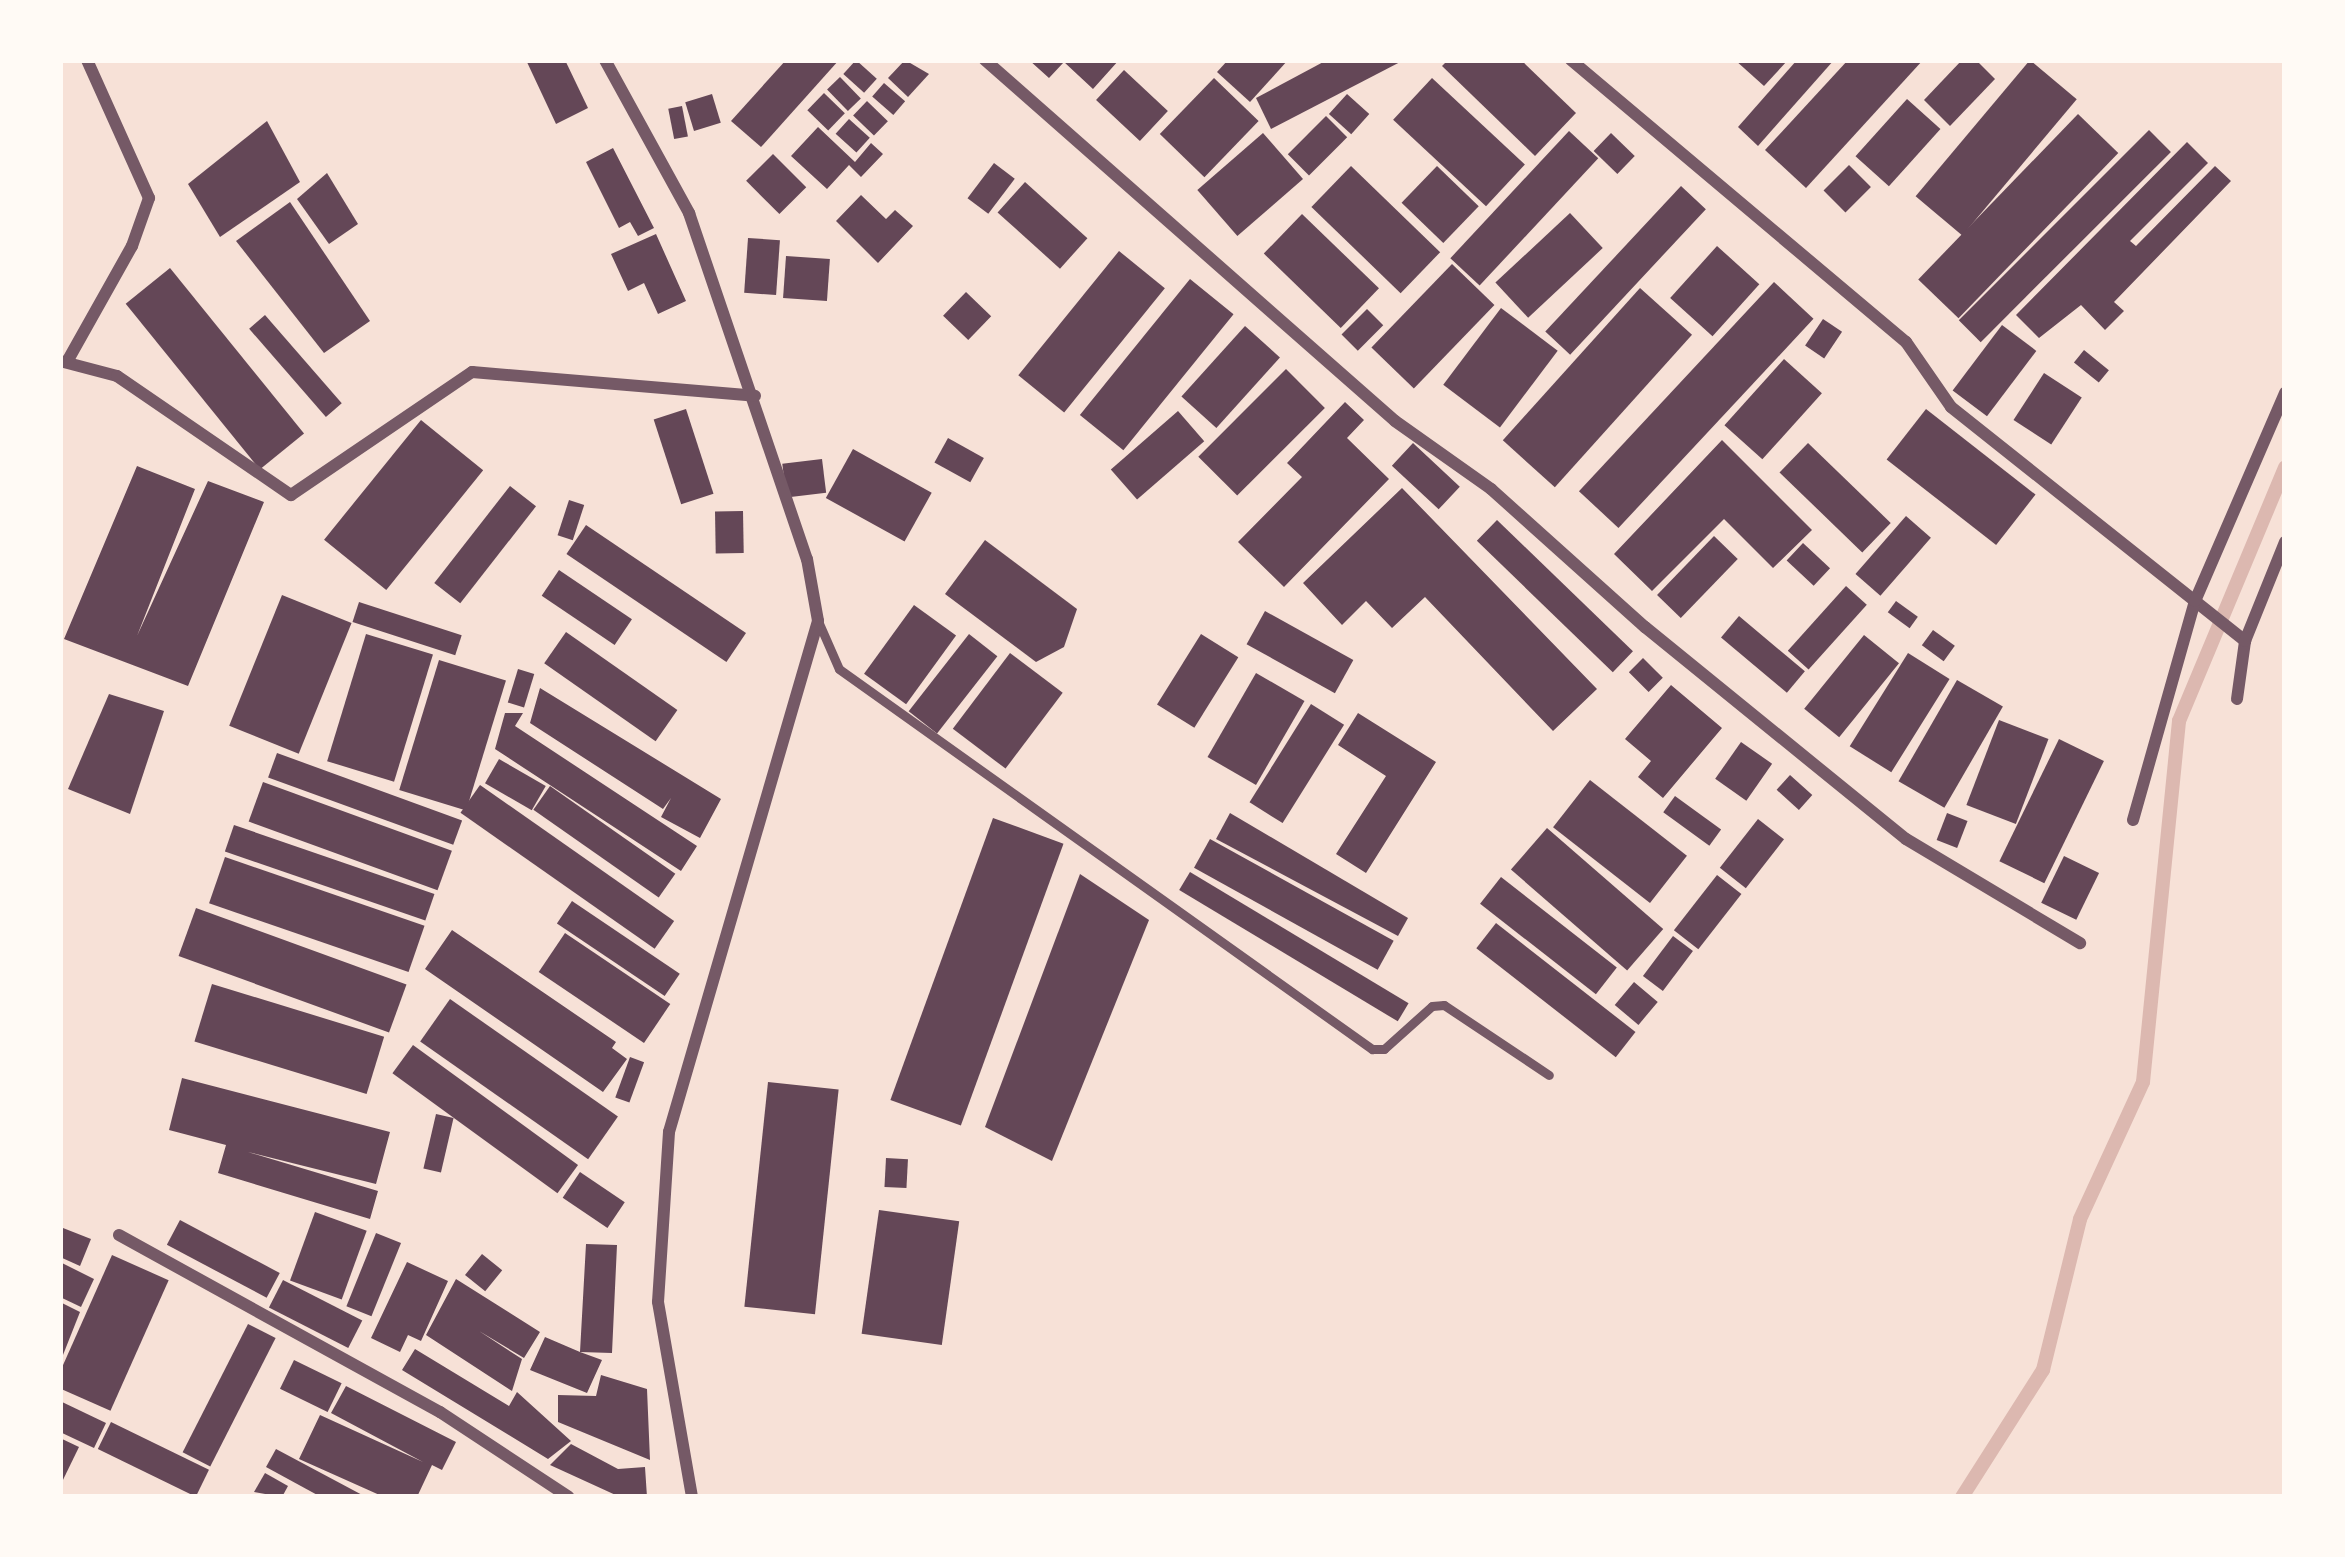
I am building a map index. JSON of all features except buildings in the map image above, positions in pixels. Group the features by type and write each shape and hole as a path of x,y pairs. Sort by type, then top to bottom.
{"street":[{"path":"87,60 149,198 132,246 64,360 117,376 291,496 472,372 754,396"},
{"path":"605,60 689,213 754,396 818,621 705,988 670,1132 658,1302 692,1497"},
{"path":"985,60 1395,421 1492,489 1645,627 1906,838 2080,944"},
{"path":"1571,60 1906,342 1951,407 2245,641"},
{"path":"2133,820 2200,606 2285,393"},
{"path":"2237,699 2245,641 2285,542"},
{"path":"119,1234 440,1412 569,1497"}],"lane":[{"path":"818,621 839,669 1372,1049 1384,1049 1432,1006 1444,1005 1549,1075"}],"waterway":[{"path":"1962,1497 2043,1370 2080,1219 2143,1082 2179,721 2285,467"}]}
